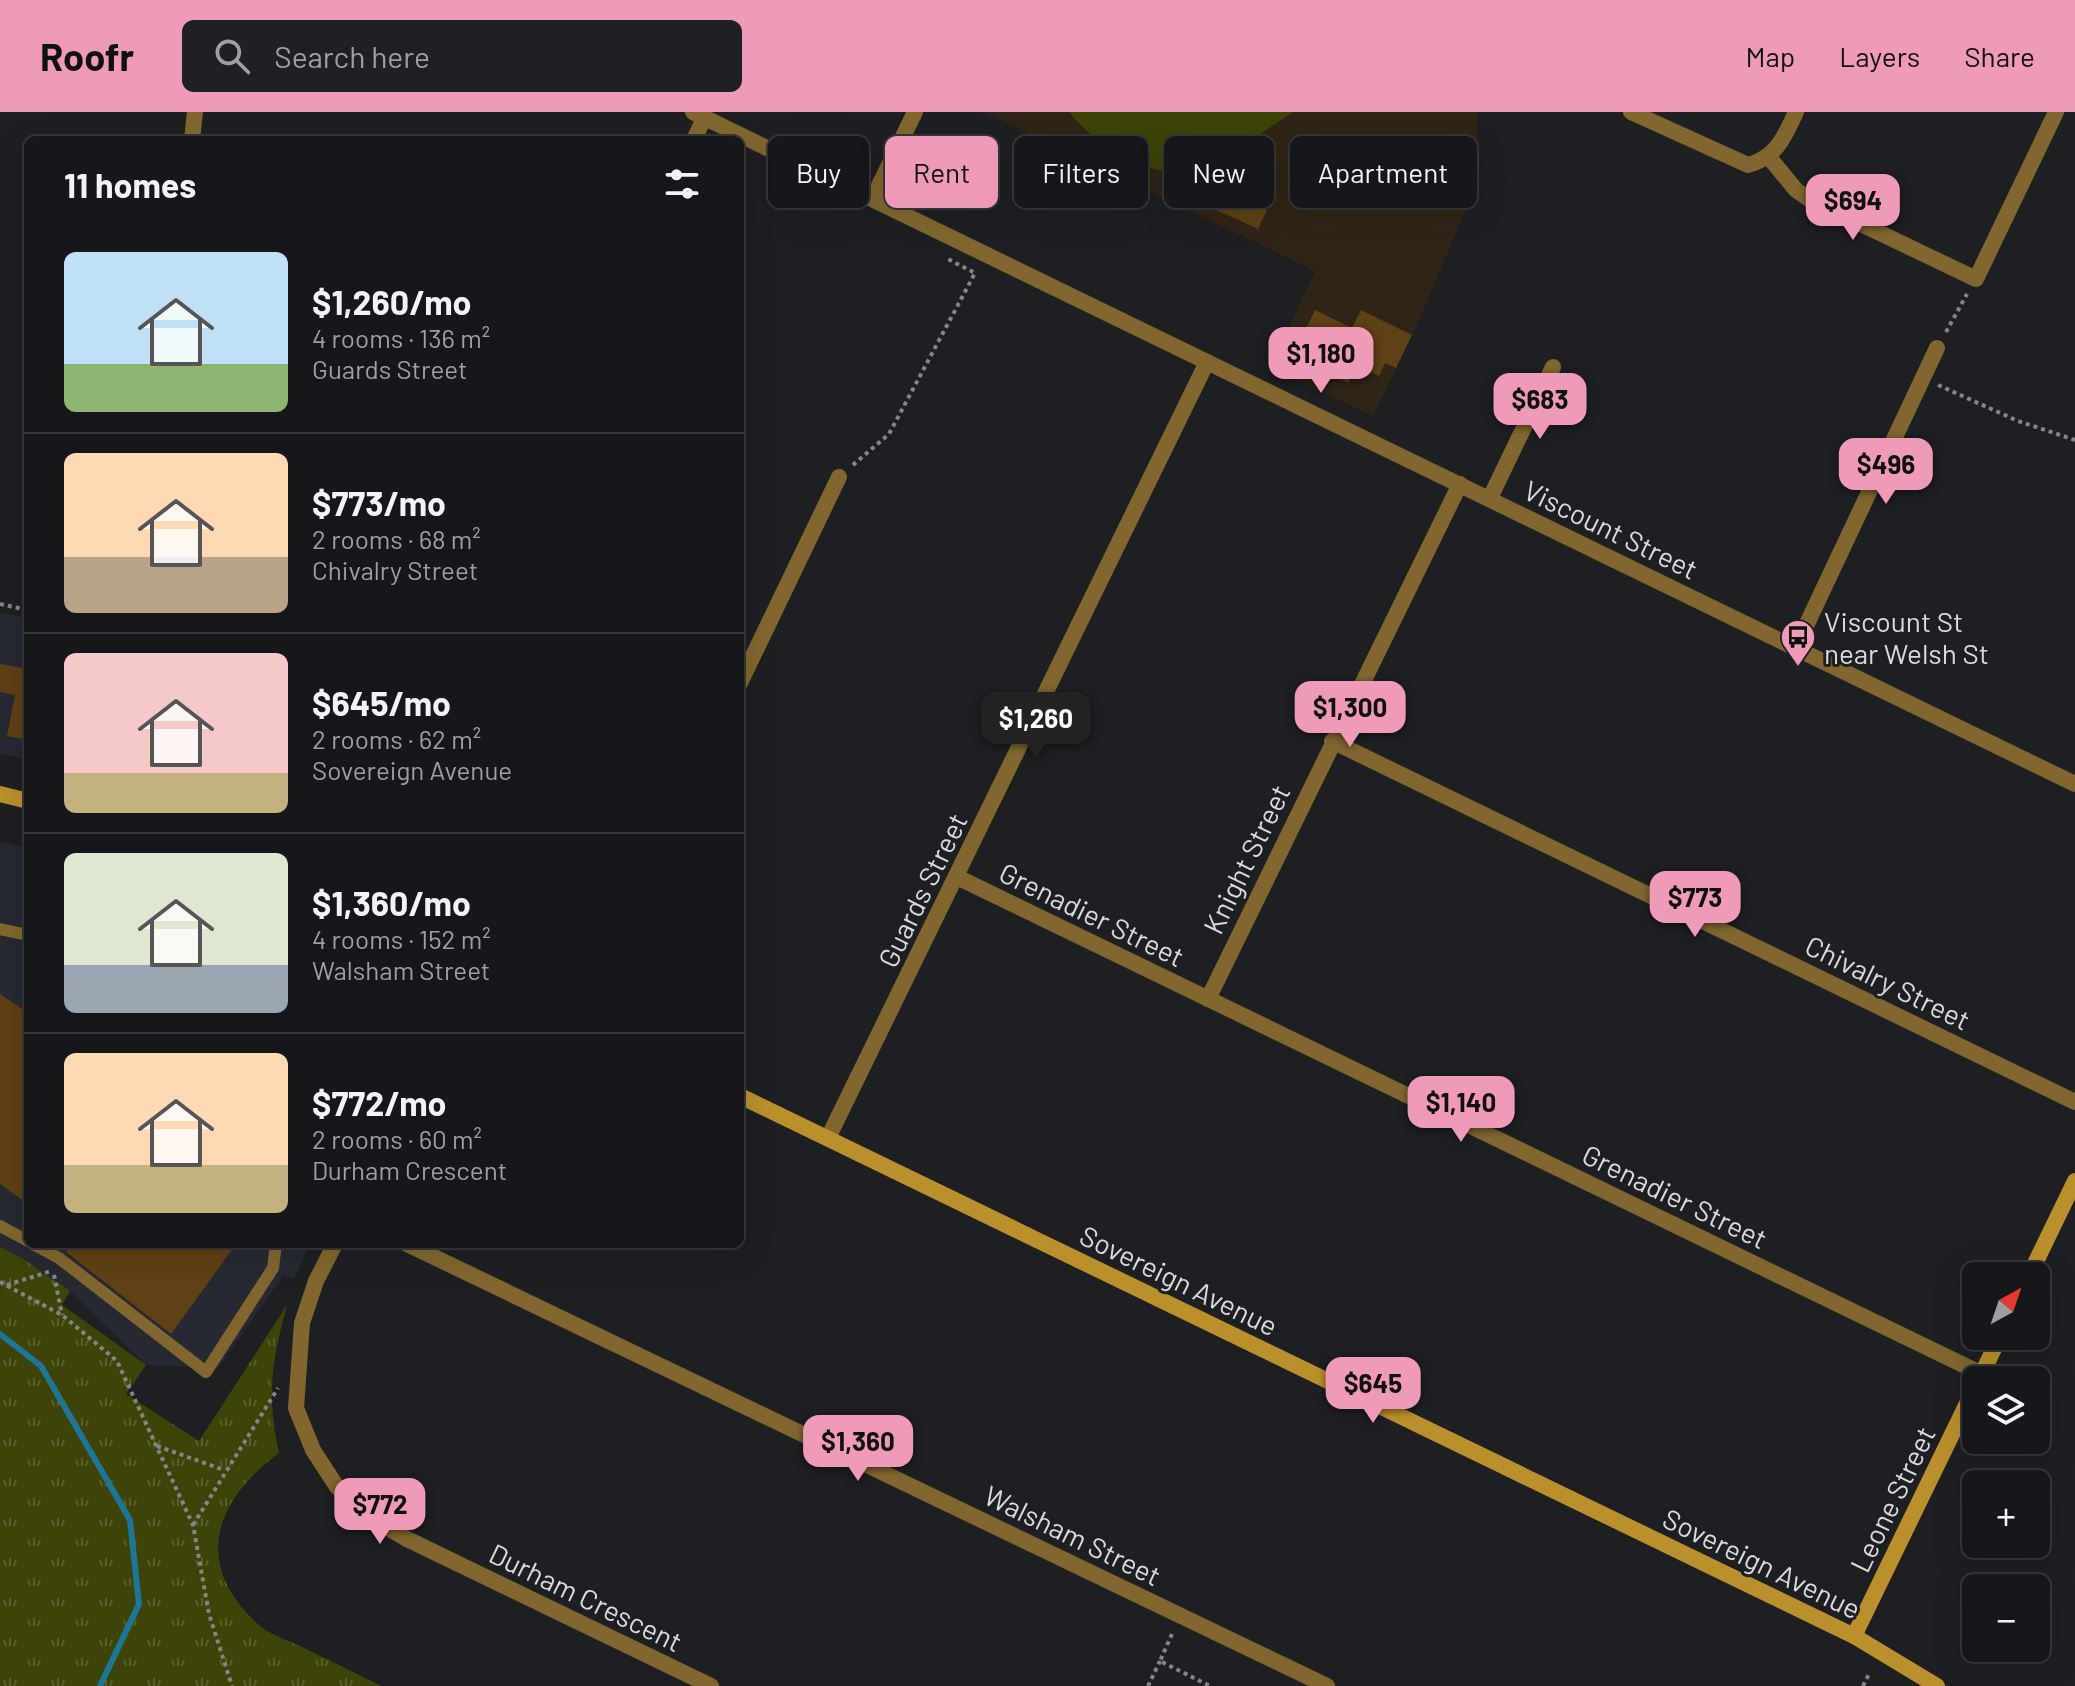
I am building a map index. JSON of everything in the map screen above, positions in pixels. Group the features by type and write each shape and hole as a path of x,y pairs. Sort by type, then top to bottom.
{"street":[{"path":"192,136 195,112"},
{"path":"873,198 915,112"},
{"path":"1631,112 1735,162 1748,165 1768,156 1783,139 1796,112"},
{"path":"1768,156 1796,190 1809,199 1976,279 2056,112"},
{"path":"695,136 698,115"},
{"name":"Viscount Street","path":"698,115 742,136"},
{"name":"Viscount Street","path":"744,137 2075,784"},
{"path":"1796,647 1937,348"},
{"name":"Guards Street","path":"828,1138 1207,362"},
{"path":"1490,498 1553,367"},
{"path":"744,675 839,477"},
{"name":"Knight Street","path":"1208,999 1460,484"},
{"name":"Chivalry Street","path":"1332,741 2075,1102"},
{"path":"0,794 24,800"},
{"name":"Grenadier Street","path":"957,877 1962,1372"},
{"name":"Sovereign Avenue","path":"744,1098 1854,1636 1937,1686"},
{"path":"2036,1262 2075,1181"},
{"name":"Durham Crescent","path":"333,1248 316,1281 302,1323 296,1408 313,1450 337,1487 366,1515 407,1539 711,1686"},
{"name":"Walsham Street","path":"415,1248 1327,1686"},
{"name":"Leone Street","path":"1854,1636 1962,1415"}],"lane":[{"path":"0,929 24,934"},
{"path":"0,1226 24,1239"},
{"path":"40,1248 59,1258 206,1372 273,1268 276,1248"}],"path":[{"path":"839,477 889,434 975,273 939,254 948,236"},
{"path":"1937,348 1976,279"},
{"path":"1925,378 2018,421 2075,440"},
{"path":"0,604 24,609"},
{"path":"7,1285 53,1270 62,1315"},
{"path":"0,1282 62,1315 117,1361 193,1525 209,1614 232,1686"},
{"path":"193,1525 279,1385"},
{"path":"157,1446 224,1470"},
{"path":"1148,1686 1172,1634"},
{"path":"1160,1661 1210,1686"},
{"path":"1863,1686 1869,1674"}],"shaded area":[{"path":"984,112 1477,112 1477,136 1290,136 1290,208 1466,208 1413,334 1373,416 1270,368 1315,271 1184,208 1274,208 1274,136 1164,136 1164,198 1148,191 1148,136 1034,136"},
{"path":"0,612 24,617 24,758 0,754"},
{"path":"0,842 24,847 24,1248 308,1248 294,1279 283,1276 218,1368 146,1365 70,1291 0,1247"}],"green space":[{"path":"1069,112 1293,112 1257,136 1164,136 1164,170 1148,167 1148,136 1094,136"},
{"path":"0,1247 70,1291 62,1305 146,1365 126,1394 199,1441 287,1305 272,1378 279,1453 256,1472 226,1513 219,1535 219,1557 225,1580 239,1603 260,1626 381,1686 0,1686"}],"building":[{"path":"1212,208 1267,210 1258,229"},
{"path":"1315,310 1352,328 1361,310 1412,335 1396,368 1385,363 1379,376 1357,365 1348,383 1293,356"},
{"path":"0,664 24,668 24,739 7,736 15,695 0,692"},
{"path":"0,994 24,1010 24,1201 0,1184"},
{"path":"69,1248 233,1248 171,1334 66,1252"}],"waterway":[{"path":"0,1334 41,1366 130,1520 139,1604 100,1686"}],"place":[{"name":"Viscount St near Welsh St","path":"1798,668"}]}
